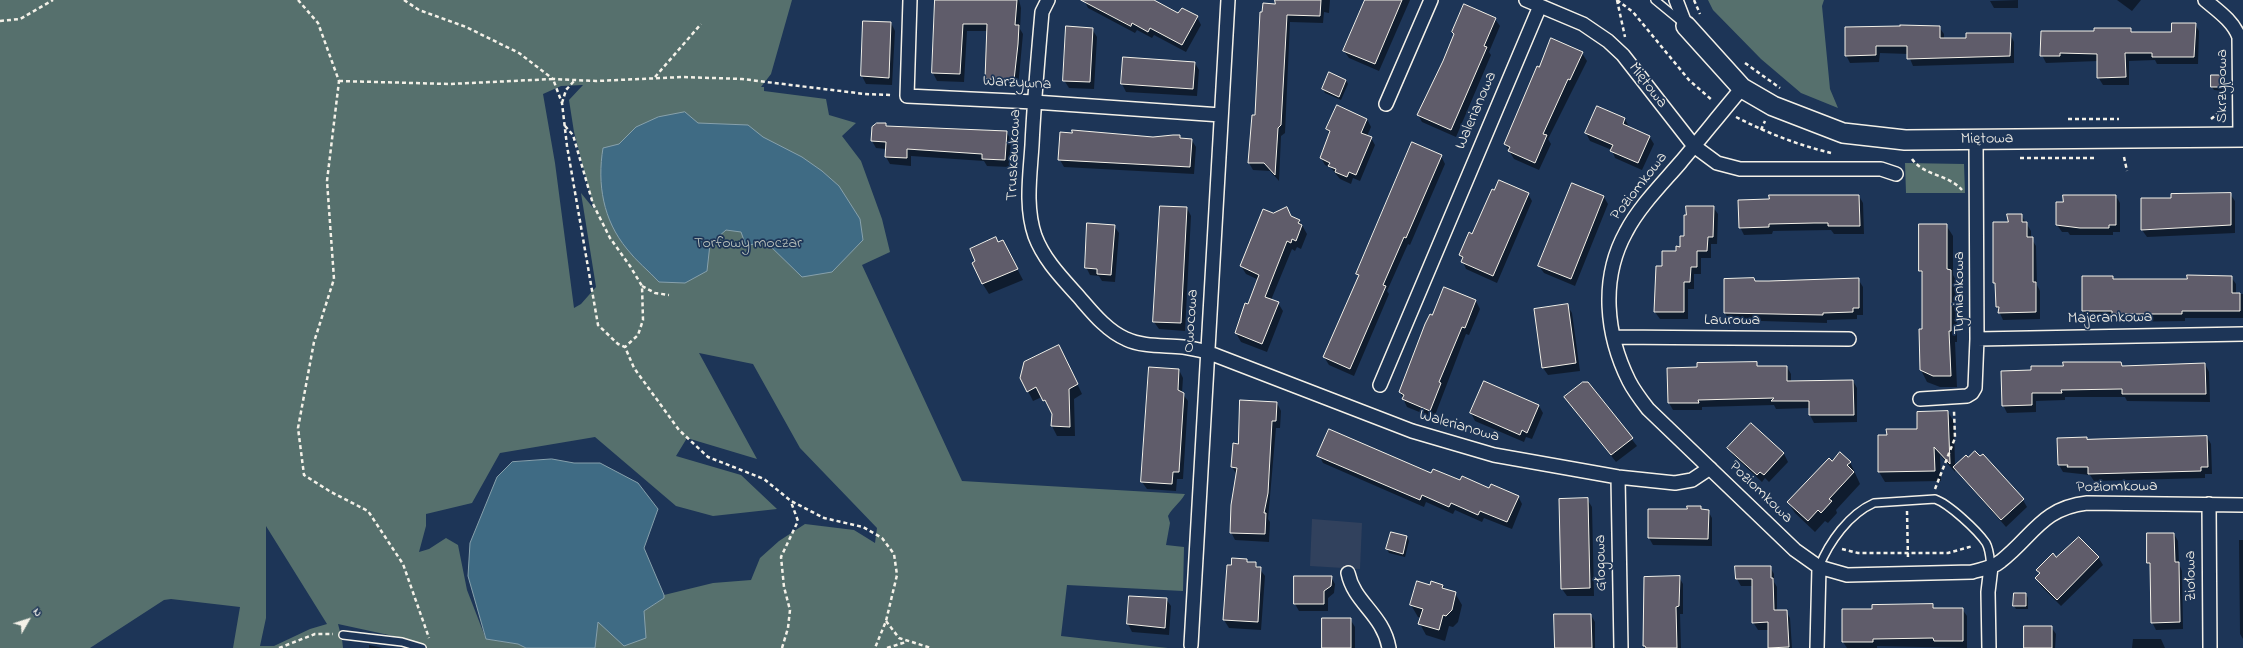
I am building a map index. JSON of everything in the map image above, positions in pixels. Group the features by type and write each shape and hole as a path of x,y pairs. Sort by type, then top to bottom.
{"street":[{"path":"907,96 910,0"},
{"name":"Truskawkowa","path":"1048,0 1042,12 1034,102 1029,195 1030,216 1043,253 1089,308 1116,334 1127,340 1144,344 1184,347 1207,352"},
{"name":"Owocowa","path":"1191,645 1228,0"},
{"path":"1386,104 1431,0"},
{"name":"Miętowa","path":"1526,0 1583,24 1608,41 1623,55 1694,146"},
{"name":"Miętowa","path":"1676,0 1694,21 1742,88 1773,106 1843,133 1905,140 2242,137"},
{"name":"Skrzypowa","path":"2205,0 2236,28 2239,37 2242,137"},
{"name":"Walerianowa","path":"1380,385 1540,6"},
{"path":"1742,88 1694,146 1717,163 1740,170 1882,169 1896,174"},
{"name":"Warzywna","path":"907,96 1034,102 1221,115"},
{"name":"Tymiankowa","path":"1920,399 1967,396 1972,393 1975,388 1977,339 1976,139"},
{"name":"Poziomkowa","path":"1694,146 1657,190 1626,232 1611,272 1608,295 1609,316 1614,337 1629,382 1648,409 1795,550 1819,567 1847,575 1972,572 1991,567 2001,561 2040,522 2055,512 2070,505 2087,503 2243,505"},
{"name":"Majerankowa","path":"1977,339 2243,334"},
{"name":"Laurowa","path":"1614,337 1849,339"},
{"name":"Walerianowa","path":"1207,352 1418,433 1494,455 1618,477 1674,483 1692,480 1710,468"},
{"name":"Głogowa","path":"1618,477 1621,648"},
{"name":"Ziołowa","path":"2209,504 2210,648"},
{"path":"1818,648 1819,567"},
{"path":"1989,648 1988,592 1991,567"},
{"path":"1348,573 1353,587 1378,619 1384,630 1389,648"}],"lane":[{"path":"1655,0 1694,21"},
{"path":"1819,567 1828,546 1858,512 1865,507 1874,502 1935,499 1944,502 1954,510 1986,543 1991,567"},
{"path":"343,634 402,642 422,648"}],"path":[{"path":"0,21 20,19 53,0"},
{"path":"298,0 318,24 339,81 327,181 334,278 314,342 298,428 304,475 331,492 368,510 403,564 430,642"},
{"path":"404,0 419,10 466,27 519,53 553,79 562,103 598,325 625,347 634,368 679,430 708,457 764,479 791,501 824,518 863,527 882,538 894,554 897,575 886,621 875,648"},
{"path":"1694,0 1694,21"},
{"path":"655,78 701,24"},
{"path":"1739,58 1782,89"},
{"path":"339,81 450,84 553,79 596,81 655,78 742,79 865,94 907,96"},
{"path":"562,103 566,90 575,80"},
{"path":"2208,121 2223,109"},
{"path":"2067,119 2122,120"},
{"path":"565,126 573,135 593,204 610,238 642,286 643,320 638,334 625,347"},
{"path":"2122,157 2125,157 2127,171"},
{"path":"2014,158 2100,158"},
{"path":"1912,159 1922,169 1951,181 1967,195"},
{"path":"642,286 656,293 669,295"},
{"path":"1935,499 1936,485 1955,438 1954,397"},
{"path":"1907,500 1908,574"},
{"path":"782,648 788,628 790,610 784,587 781,557 798,521 791,501"},
{"path":"1828,546 1858,553 1948,553 1986,543"},
{"path":"886,621 898,638 906,642 917,643 931,648"},
{"path":"279,648 315,634 343,634"},
{"path":"887,648 906,642"}],"shaded area":[{"path":"685,112 698,123 748,125 763,137 802,157 822,171 839,186 860,219 863,240 832,272 802,277 765,241 746,246 741,232 726,230 710,244 707,271 685,283 659,282 638,262 619,238 612,226 604,201 601,161 603,148 619,144 636,127 658,117"},
{"path":"552,459 574,463 600,463 638,483 658,509 644,548 664,598 644,611 646,638 624,646 598,622 595,648 526,648 518,644 486,639 468,576 470,543 497,477 512,462"},
{"path":"1312,519 1362,523 1360,569 1310,566"}],"green space":[{"name":"Torfowy moczar","path":"0,0 792,0 771,74 761,87 764,87 764,91 826,99 829,115 856,123 842,136 861,161 882,219 890,252 862,265 962,481 1185,494 1168,516 1170,523 1166,545 1184,547 1183,591 1067,585 1061,636 1168,648 595,648 598,622 644,611 664,598 664,595 713,583 751,580 760,558 779,541 805,524 854,530 875,543 877,528 800,448 753,364 699,353 757,459 687,438 676,456 741,475 777,509 713,516 676,506 595,437 500,453 472,503 426,514 426,526 419,552 429,549 446,538 458,545 467,590 486,639 518,644 526,648 414,648 412,642 398,637 338,624 343,648 233,648 240,607 171,599 164,600 90,648 0,648","holes":["583,85 569,100 574,132 594,209 581,193 596,287 581,304 574,308 555,163 543,94 561,86","266,526 327,624 310,629 274,646 260,646 266,618"]},
{"path":"1708,0 1824,0 1822,6 1830,89 1838,108 1801,93 1761,59 1713,10"},
{"path":"1905,163 1964,164 1965,193 1906,193"}],"building":[{"path":"935,0 1017,0 1015,25 1019,25 1014,80 985,79 987,24 963,24 960,74 932,73"},
{"path":"1081,0 1154,0 1178,13 1182,8 1198,16 1182,45 1150,28 1148,32 1132,23 1131,26"},
{"path":"1275,0 1321,0 1320,16 1287,15 1281,125 1278,128 1275,175 1264,163 1248,163 1252,115 1255,115 1260,12 1262,12 1263,3 1275,4"},
{"path":"1365,0 1402,0 1375,64 1343,51"},
{"path":"1464,4 1496,18 1484,46 1487,47 1451,130 1417,115 1443,61 1454,34 1452,32"},
{"path":"863,21 891,22 889,78 861,76"},
{"path":"2172,23 2196,23 2194,57 2152,57 2152,53 2125,53 2126,77 2097,78 2097,54 2060,53 2060,56 2040,56 2041,31 2094,31 2094,28 2131,28 2131,32 2171,32"},
{"path":"1900,25 1940,26 1940,38 1966,38 1966,33 2011,33 2010,56 1907,59 1907,46 1876,46 1876,55 1845,56 1845,27"},
{"path":"1066,26 1093,28 1090,82 1063,81"},
{"path":"1551,38 1583,52 1570,80 1568,79 1543,134 1547,135 1535,163 1508,151 1510,147 1504,144 1537,66 1539,67"},
{"path":"1123,57 1195,62 1193,89 1121,84"},
{"path":"1329,72 1346,80 1339,97 1322,89"},
{"path":"2211,75 2223,75 2223,87 2211,87"},
{"path":"1337,105 1367,119 1361,133 1372,137 1356,175 1349,172 1347,177 1335,172 1336,169 1328,166 1330,163 1320,158 1330,131 1326,129"},
{"path":"1597,106 1625,118 1623,124 1650,136 1638,163 1610,151 1613,145 1585,133"},
{"path":"877,123 886,123 886,126 1007,131 1005,160 982,159 982,154 907,149 907,158 885,157 886,142 871,141 872,127"},
{"path":"1072,130 1153,137 1180,135 1180,138 1192,139 1190,167 1058,160 1060,132 1072,133"},
{"path":"1412,142 1442,155 1406,238 1404,237 1383,285 1386,286 1350,369 1323,357 1359,275 1356,274"},
{"path":"1499,180 1529,193 1493,276 1461,262 1463,257 1459,255 1469,232 1472,234 1492,189 1494,190"},
{"path":"1572,183 1604,196 1571,279 1538,266"},
{"path":"2231,193 2231,225 2141,230 2141,198 2171,198 2171,194"},
{"path":"1769,195 1859,195 1860,226 1828,226 1828,223 1814,223 1769,224 1769,227 1739,228 1738,200 1769,199"},
{"path":"2063,195 2116,195 2116,225 2109,225 2109,228 2080,228 2056,225 2056,202 2063,202"},
{"path":"1160,206 1187,207 1181,323 1153,322"},
{"path":"1686,206 1714,206 1713,237 1708,237 1707,251 1697,251 1697,267 1691,267 1690,282 1684,282 1684,312 1654,312 1656,266 1662,266 1662,251 1676,251 1676,246 1680,247 1680,236 1684,236 1684,215 1686,215"},
{"path":"1287,207 1291,216 1300,220 1298,223 1302,225 1296,241 1292,239 1291,243 1287,241 1265,297 1279,302 1262,344 1235,333 1245,303 1248,304 1259,275 1240,266 1263,209 1273,213"},
{"path":"2007,214 2022,214 2022,222 2027,222 2027,237 2033,237 2033,282 2036,282 2036,312 1998,313 1999,307 1996,307 1995,283 1993,283 1993,222 2008,222"},
{"path":"1087,223 1115,225 1111,275 1097,274 1097,269 1085,268"},
{"path":"1919,224 1947,224 1947,269 1951,270 1951,331 1949,331 1951,376 1933,376 1920,370 1919,329 1922,329 1922,271 1919,271"},
{"path":"996,237 998,242 1003,240 1018,269 982,284 972,263 975,261 970,249"},
{"path":"2187,275 2232,276 2232,293 2240,293 2240,311 2182,311 2182,314 2112,314 2112,311 2082,311 2082,276 2113,276 2113,279 2187,279"},
{"path":"1754,278 1755,281 1769,281 1859,278 1859,308 1853,308 1853,312 1823,313 1823,315 1724,313 1724,279"},
{"path":"1444,287 1476,300 1465,328 1462,327 1439,382 1441,383 1430,411 1402,399 1404,395 1399,392 1425,324 1430,314 1432,315"},
{"path":"1568,304 1576,363 1542,368 1534,309"},
{"path":"1059,345 1078,384 1069,389 1070,427 1051,426 1052,414 1045,400 1043,401 1036,387 1027,392 1020,378 1024,362"},
{"path":"1757,362 1757,366 1787,366 1787,381 1853,380 1854,415 1809,415 1809,401 1771,401 1774,398 1698,400 1699,403 1668,403 1667,368 1697,367 1697,363"},
{"path":"2063,362 2121,362 2122,366 2205,363 2206,394 2122,394 2122,389 2061,390 2062,393 2032,393 2032,405 2002,406 2001,371 2031,370 2031,366 2063,366"},
{"path":"1149,367 1179,369 1178,390 1184,393 1179,472 1173,472 1172,484 1141,482"},
{"path":"1484,381 1539,405 1527,433 1522,430 1520,435 1470,413"},
{"path":"1583,382 1588,382 1633,438 1611,455 1564,397"},
{"path":"1240,400 1277,402 1276,421 1272,421 1268,493 1264,513 1266,513 1265,534 1230,533 1231,505 1237,468 1231,467 1233,443 1238,444"},
{"path":"1948,411 1950,464 1934,447 1935,471 1878,472 1878,435 1887,435 1886,429 1917,429 1917,412"},
{"path":"1751,423 1784,453 1764,475 1760,472 1757,475 1727,448"},
{"path":"1329,429 1431,473 1433,469 1460,480 1462,476 1489,488 1491,484 1519,496 1507,522 1480,511 1478,515 1451,503 1449,507 1422,495 1420,500 1317,456"},
{"path":"2207,436 2208,467 2201,467 2201,471 2088,474 2088,467 2067,467 2068,465 2058,465 2057,438 2087,437 2087,439"},
{"path":"1975,451 1980,456 1983,454 2024,499 2001,520 1953,467 1966,455 1968,457"},
{"path":"1840,452 1851,462 1847,465 1854,472 1829,499 1832,501 1821,513 1818,510 1808,521 1787,502 1829,458 1832,461"},
{"path":"1588,498 1590,588 1561,589 1559,499"},
{"path":"1687,506 1701,506 1701,509 1709,510 1708,539 1648,538 1648,509 1687,509"},
{"path":"1391,532 1407,536 1403,554 1386,549"},
{"path":"2147,533 2174,533 2175,562 2179,562 2180,622 2151,623 2150,563 2147,563"},
{"path":"2079,537 2099,557 2057,600 2035,578 2040,573 2036,570 2053,553 2056,557"},
{"path":"1232,558 1247,559 1247,562 1256,562 1256,567 1261,567 1258,622 1223,620 1227,565 1231,565"},
{"path":"1735,566 1771,566 1774,610 1787,610 1789,647 1768,648 1768,622 1752,623 1752,579 1736,579"},
{"path":"1294,576 1332,576 1331,586 1324,591 1324,604 1294,604"},
{"path":"1680,576 1679,606 1676,607 1677,648 1646,648 1643,646 1644,577"},
{"path":"1417,581 1430,585 1431,581 1443,585 1442,588 1456,592 1452,610 1446,616 1443,615 1439,630 1418,624 1423,609 1410,605"},
{"path":"2014,593 2026,593 2026,606 2013,606"},
{"path":"1129,596 1167,598 1165,628 1127,624"},
{"path":"1933,604 1933,608 1963,608 1963,641 1934,641 1933,638 1873,639 1873,642 1842,642 1842,609 1872,609 1872,605"},
{"path":"1554,614 1591,614 1592,648 1555,648"},
{"path":"1322,618 1351,618 1351,648 1322,648"},
{"path":"2024,626 2052,626 2052,648 2024,648"}]}
